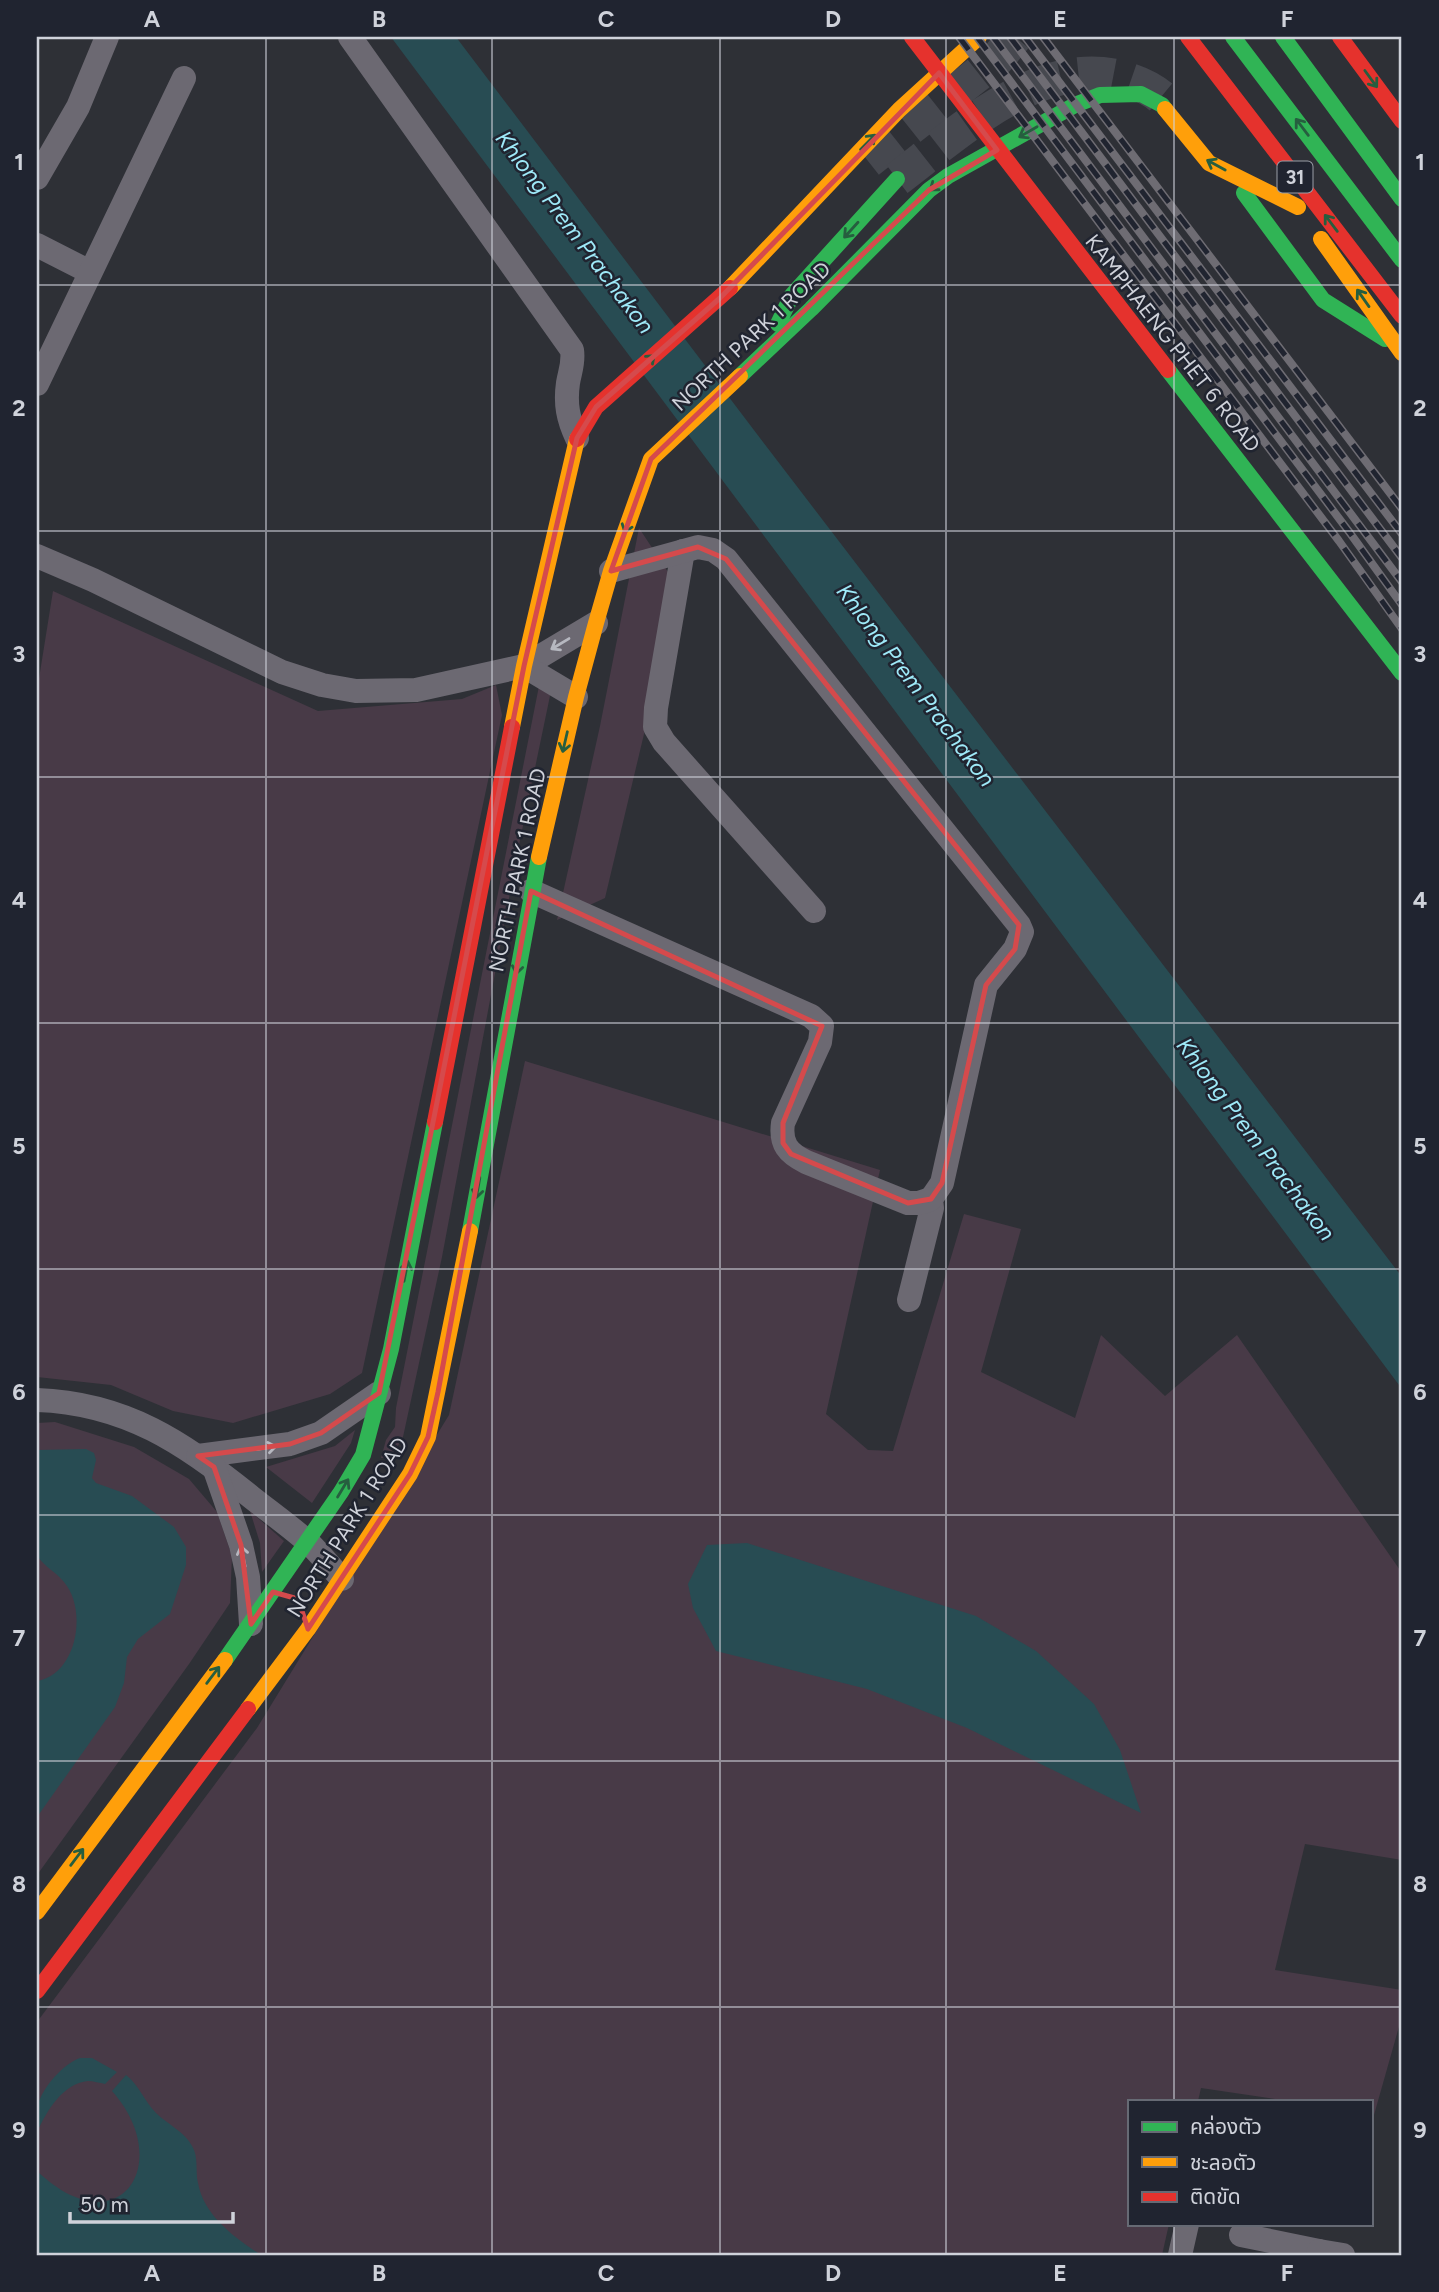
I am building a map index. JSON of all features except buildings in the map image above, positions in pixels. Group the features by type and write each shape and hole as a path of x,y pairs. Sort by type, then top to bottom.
{"main road":[{"name":"KAMPHAENG PHET 6 ROAD","path":"912,37 1402,673"},
{"name":"NORTH PARK 1 ROAD","path":"37,1912 251,1624 281,1593 308,1543 363,1455 391,1349 524,666 577,438 596,407 720,298 869,140 979,37"},
{"name":"31","path":"1169,37 1306,218 1400,350"},
{"name":"31","path":"1188,37 1402,316"},
{"name":"31","path":"1233,37 1402,260"},
{"path":"1283,37 1402,199"},
{"path":"1340,37 1402,121"},
{"name":"NORTH PARK 1 ROAD","path":"37,1992 308,1629 410,1474 428,1437 474,1214 531,891 596,622 651,459 811,309 929,190 948,176 1075,104 1100,95 1141,94 1162,105 1209,163 1306,218"},
{"path":"720,298 868,161"},
{"path":"763,352 792,295 897,179"},
{"path":"1244,193 1323,300 1400,350"},
{"path":"363,1455 379,1472 410,1474"},
{"path":"306,1610 308,1629"}],"street":[{"path":"37,178 78,107 107,37"},
{"path":"350,37 572,350 573,362 566,404 569,421 577,438"},
{"path":"37,384 184,78"},
{"path":"37,245 90,272"},
{"path":"531,891 811,1016 822,1026 820,1042 783,1123 783,1143 791,1154 806,1162 908,1203 931,1199 942,1183 986,985 1015,949 1022,932 1019,925 726,559 713,550 698,547 611,571"},
{"path":"682,551 655,727 664,742 814,911"},
{"path":"37,556 93,580 282,672 322,685 356,691 416,691 524,666 596,622"},
{"path":"524,666 576,696"},
{"path":"909,1300 932,1208 931,1199"},
{"path":"206,1462 321,1433 380,1393"},
{"path":"37,1400 62,1401 119,1414 173,1439 308,1543 342,1578"},
{"path":"206,1462 241,1545 248,1577 251,1624"},
{"path":"1180,2255 1187,2226"},
{"path":"1241,2235 1327,2254"}],"highlighted area":[{"path":"939,73 997,150 929,190 651,459 611,571 698,547 726,559 1019,925 1015,949 986,985 942,1183 931,1199 908,1203 791,1154 783,1143 783,1123 822,1026 531,891 438,1392 428,1437 410,1474 308,1629 298,1599 273,1592 251,1624 241,1545 214,1467 198,1456 290,1444 321,1433 379,1393 524,666 577,438 596,407 720,298"}],"shaded area":[{"path":"639,528 670,575 644,734 605,898 557,920 600,726"},
{"path":"53,591 318,711 462,699 496,685 502,715 362,1373 330,1394 233,1423 173,1411 111,1385 37,1377 37,691"},
{"path":"539,686 551,691 519,845 442,1257 403,1437 391,1458 381,1458 386,1440 395,1427 396,1408"},
{"path":"525,1061 880,1170 826,1414 868,1450 893,1451 964,1214 1021,1229 981,1372 1075,1418 1101,1335 1165,1396 1237,1335 1402,1573 1402,1860 1305,1844 1275,1970 1402,1990 1402,2016 1374,2115 1372,2100 1281,2100 1201,2088 1198,2100 1128,2100 1128,2226 1169,2226 1162,2255 37,2255 37,2022 257,1728 449,1415"},
{"path":"55,1422 134,1447 189,1479 217,1512 232,1556 230,1603 37,1875 37,1423"},
{"path":"355,1430 351,1443 312,1503 266,1467 335,1446"},
{"path":"250,1511 284,1541 262,1572 260,1543"}],"water":[{"name":"Khlong Prem Prachakon","path":"391,37 456,37 1402,1277 1402,1389"},
{"path":"86,1449 94,1453 96,1460 92,1478 96,1483 132,1496 174,1527 186,1547 186,1565 170,1614 138,1639 127,1657 124,1683 115,1707 37,1817 37,1681 51,1676 61,1667 69,1654 77,1624 76,1608 64,1582 37,1556 37,1450"},
{"path":"747,1543 976,1616 1036,1651 1094,1704 1120,1750 1141,1813 967,1728 867,1689 716,1651 693,1608 688,1584 707,1545"},
{"path":"80,2058 92,2058 117,2072 105,2084 88,2081 63,2093 50,2108 37,2132 37,2107 45,2090 61,2070"},
{"path":"126,2075 156,2113 189,2141 194,2150 201,2195 214,2216 231,2233 261,2255 37,2255 37,2171 66,2193 92,2202 114,2199 129,2187 138,2169 139,2145 131,2118 112,2091"}],"tunnel":[{"path":"868,161 997,59 1015,37"},
{"path":"897,179 1000,104 1058,78 1088,74 1118,77 1141,85 1161,97"}],"railway":[{"path":"959,37 1339,541 1402,629"},
{"path":"977,37 1402,605"},
{"path":"993,37 1402,582"},
{"path":"1010,37 1402,558"},
{"path":"1025,37 1402,534"},
{"path":"1043,37 1402,509"}],"traffic: fast":[{"path":"1233,37 1402,260"},
{"path":"1283,37 1402,199"},
{"path":"740,376 929,190 948,176 1075,105 1100,95 1141,94 1165,109"},
{"path":"778,324 792,295 897,179"},
{"path":"1244,193 1323,300 1385,339"},
{"path":"1168,370 1402,673"},
{"path":"470,1231 539,857"},
{"path":"225,1660 341,1492 363,1455 391,1349 435,1122"}],"traffic: slow":[{"path":"730,288 899,110 979,37"},
{"path":"1165,109 1209,163 1298,207"},
{"path":"1321,239 1402,353"},
{"path":"539,857 596,623 611,571 651,459 740,376"},
{"path":"512,727 577,439"},
{"path":"248,1709 308,1629 410,1474 428,1437 470,1231"},
{"path":"37,1912 225,1660"}],"traffic: jam":[{"path":"912,37 1168,370"},
{"path":"1188,37 1402,316"},
{"path":"1340,37 1402,121"},
{"path":"577,439 596,407 730,288"},
{"path":"435,1122 512,727"},
{"path":"37,1991 248,1709"}]}
